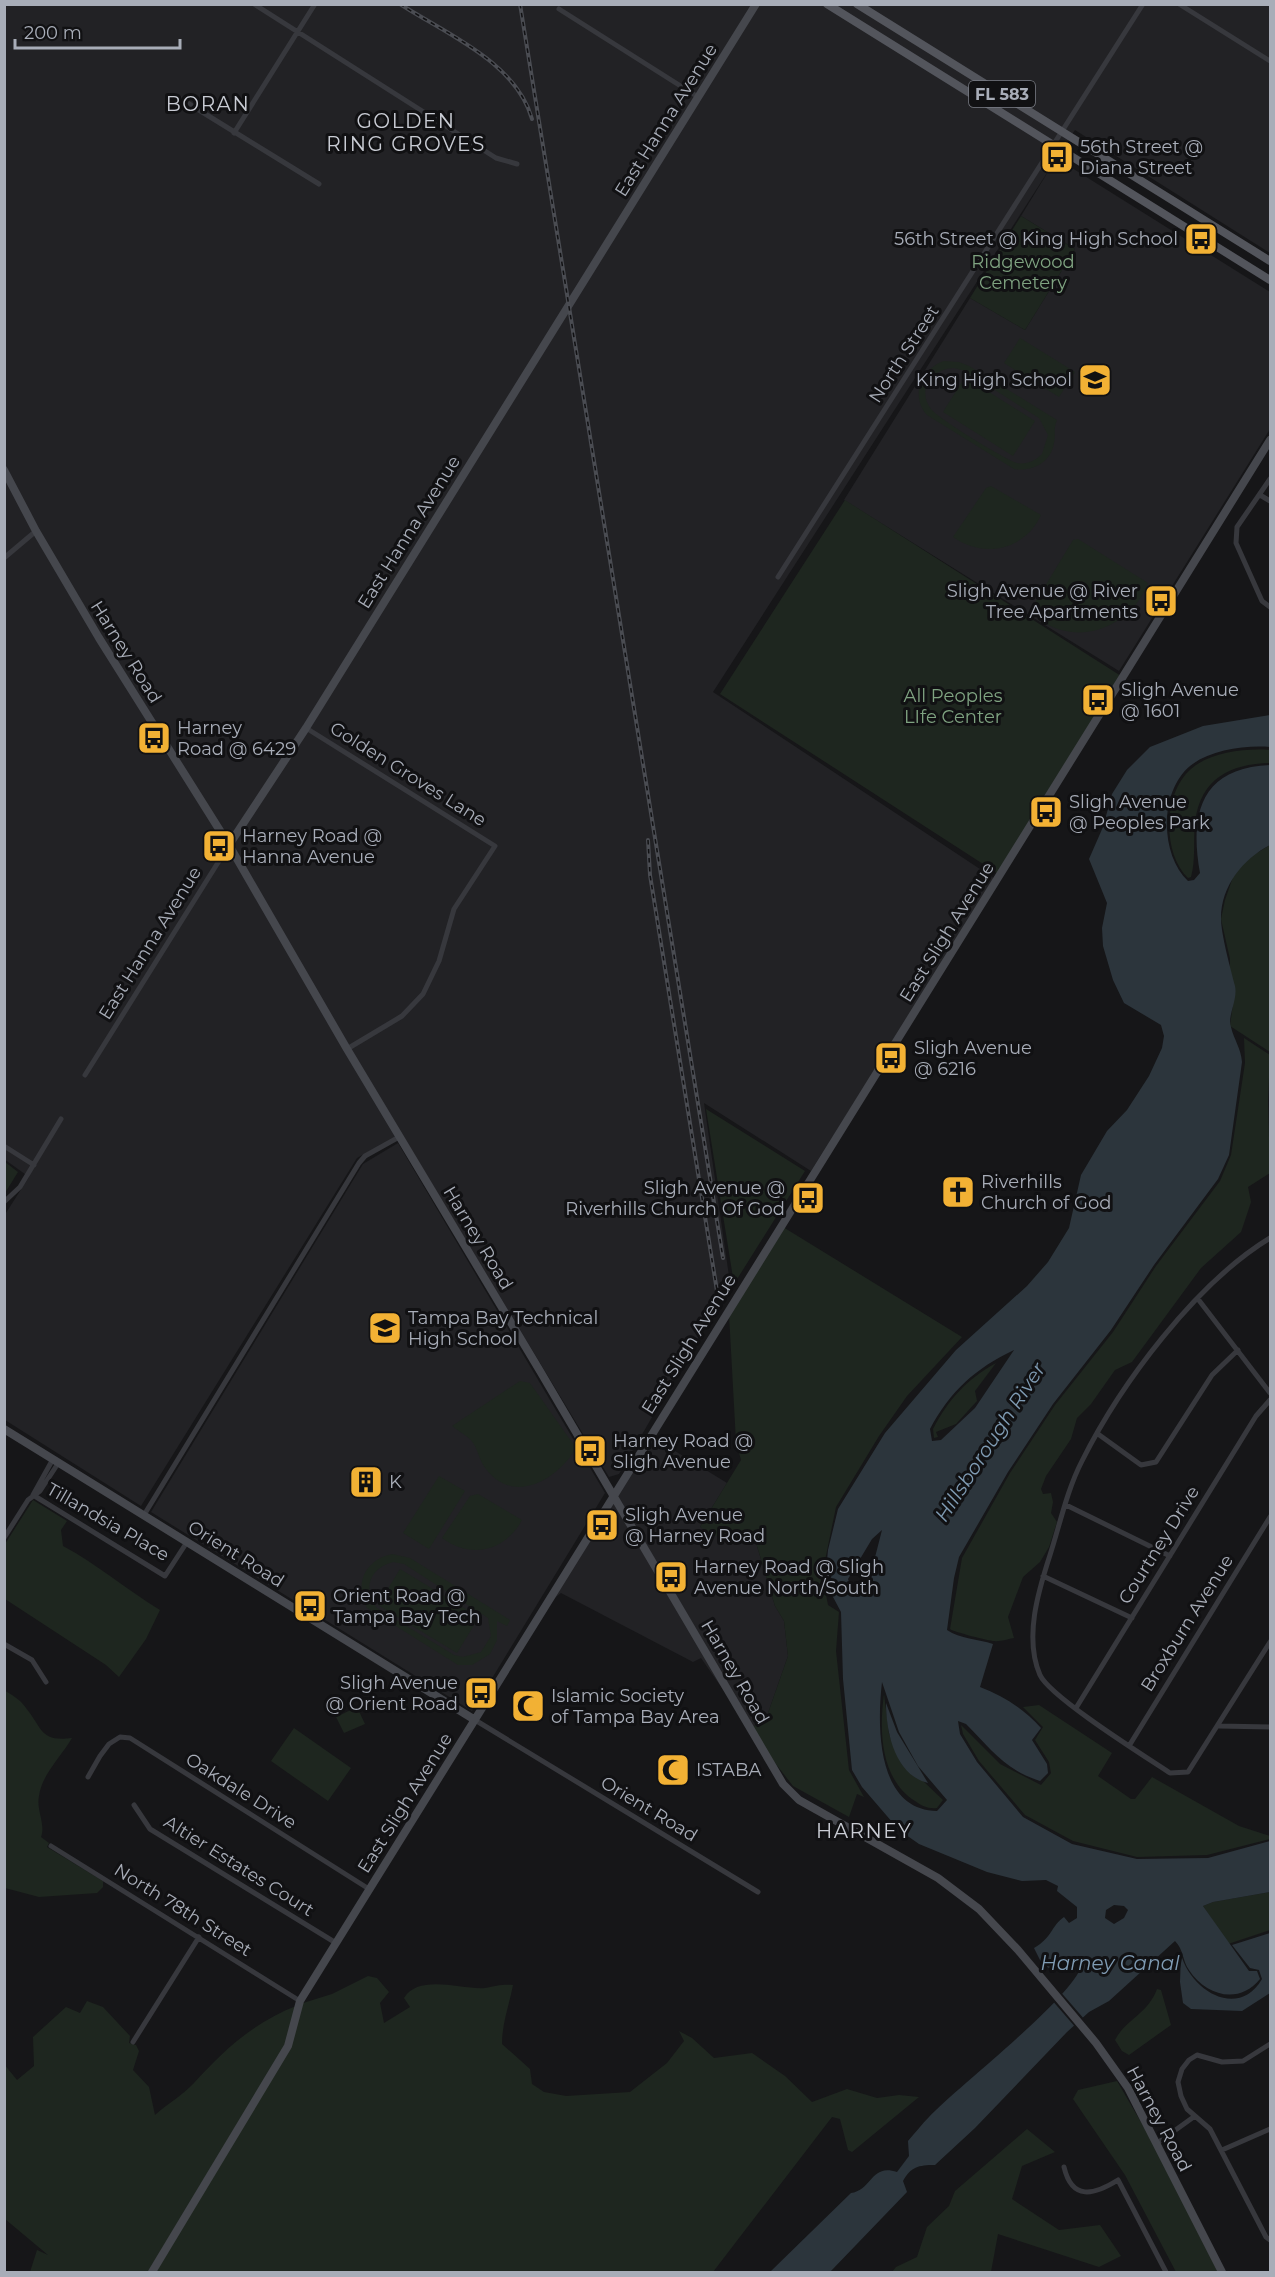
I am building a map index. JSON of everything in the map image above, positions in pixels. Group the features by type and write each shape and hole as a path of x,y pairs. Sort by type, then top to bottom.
{"main road":[{"name":"FL 583","path":"827,4 1270,280"},
{"name":"FL 583","path":"857,4 1270,261"},
{"path":"882,39 890,25"},
{"path":"1187,228 1196,215"}],"street":[{"path":"254,4 496,158 517,164"},
{"path":"234,133 315,4"},
{"name":"East Hanna Avenue","path":"86,1075 229,845 306,728 756,4"},
{"name":"North Street","path":"778,577 1143,4"},
{"path":"1179,4 1270,61"},
{"path":"559,9 698,97"},
{"path":"168,98 181,99 319,184"},
{"name":"East Sligh Avenue","path":"152,2272 288,2046 300,2001 1270,440"},
{"name":"Harney Road","path":"4,470 36,531 99,638 229,845 346,1049 783,1784 799,1800 938,1878 979,1909 1085,2029 1128,2088 1222,2272"},
{"path":"1270,479 1238,527 1236,543 1262,601 1270,607"},
{"path":"1260,495 1270,501"},
{"path":"4,558 36,531"},
{"name":"Golden Groves Lane","path":"306,728 495,846 454,909 439,961 423,994 402,1016 346,1049"},
{"path":"4,1202 20,1187 61,1119"},
{"path":"144,1515 359,1163 365,1156 399,1137"},
{"path":"4,1146 34,1165"},
{"path":"1270,1238 1232,1263 1159,1343 1129,1384 1098,1434 1082,1461 1043,1576 1032,1638 1041,1677 1076,1708 1170,1773 1188,1772 1270,1642"},
{"path":"1198,1299 1270,1393"},
{"path":"1098,1434 1141,1466 1156,1462 1206,1383 1238,1350"},
{"name":"Courtney Drive","path":"1076,1708 1256,1416 1270,1400"},
{"name":"Orient Road","path":"4,1429 758,1892"},
{"path":"4,1538 56,1460"},
{"name":"Tillandsia Place","path":"33,1495 165,1576 187,1542"},
{"path":"1066,1505 1170,1556"},
{"name":"Broxburn Avenue","path":"1128,1746 1270,1517"},
{"path":"1043,1576 1132,1618"},
{"path":"4,1644 32,1660 46,1682"},
{"path":"1219,1726 1270,1727"},
{"name":"Oakdale Drive","path":"88,1777 100,1756 120,1737 130,1738 369,1889"},
{"name":"Altier Estates Court","path":"134,1805 150,1829 336,1943"},
{"name":"North 78th Street","path":"51,1846 300,2001"},
{"path":"133,2042 199,1937"},
{"path":"1270,2044 1243,2061 1222,2062 1197,2055 1189,2060 1182,2069 1178,2089 1187,2109 1210,2129 1266,2237 1270,2240"},
{"path":"1156,2144 1195,2116"},
{"path":"1222,2150 1270,2129"},
{"path":"1064,2167 1066,2178 1074,2188 1087,2193 1101,2190 1118,2180 1166,2272"}],"shaded area":[{"path":"5,5 1270,5 1270,253 1075,130 1056,158 1270,292 1270,429 1119,671 844,500 970,298 1025,330 1075,249 1021,216 1054,162 713,692 995,879 811,1171 704,1103 730,1283 619,1474 609,1477 401,1133 357,1158 141,1506 5,1420 4,1216 29,1177 4,1159"},
{"name":"Tampa Bay Technical High School","path":"398,1143 605,1493 472,1711 151,1512 363,1164"},
{"path":"654,1438 727,1483 700,1527 754,1536 775,1606 784,1621 788,1656 767,1716 753,1727 617,1495"},
{"path":"614,1501 733,1704 701,1658 693,1662 561,1593 552,1600"}],"green space":[{"name":"Ridgewood Cemetery","path":"1021,216 1075,249 1025,330 970,298"},
{"path":"1020,338 1075,372 1059,397 1004,363"},
{"path":"944,361 959,362 969,366 1057,420 1054,443 1049,456 1034,467 1014,469 927,415 919,400 920,384 929,370","holes":["954,368 965,371 1039,418 1048,435 1042,454 1030,462 1017,463 958,429 931,409 925,395 929,381 946,369"]},
{"path":"965,377 1035,421 1013,456 943,412"},
{"path":"991,486 1041,515 1034,527 1014,543 990,549 965,544 953,537 986,488"},
{"name":"All Peoples LIfe Center","path":"845,500 1121,676 997,873 720,694"},
{"path":"1078,539 1148,583 1139,600 1113,624 1097,630 1079,632 1062,630 1045,623 1030,611 1073,540"},
{"path":"1270,750 1270,763 1242,766 1230,771 1220,776 1204,794 1195,822 1193,863 1191,877 1188,878 1174,854 1169,823 1175,793 1182,780 1199,763 1218,755 1239,751"},
{"path":"1270,845 1270,1052 1230,1026 1235,988 1230,974 1230,959 1221,919 1233,877 1245,860"},
{"path":"1244,1038 1270,1055 1268,1101 1270,1173 1248,1187 1251,1202 1241,1232 1201,1268 1132,1362 1115,1370 1091,1404 1077,1418 1071,1439 1046,1476 1041,1489 1043,1494 1051,1493 1053,1502 1051,1513 1057,1522 1049,1547 1040,1562 1023,1577 1008,1617 1014,1638 991,1641 950,1629 962,1558 1010,1473 1055,1405 1113,1332 1156,1266 1220,1181 1231,1155 1245,1063"},
{"path":"706,1109 805,1171 734,1284"},
{"path":"5,1162 18,1172 5,1193"},
{"path":"783,1227 962,1337 907,1396 879,1436 836,1507 822,1575 828,1605 839,1612 836,1651 849,1770 864,1797 857,1794 849,1817 793,1786 772,1759 753,1727 767,1716 788,1656 784,1621 775,1606 754,1536 738,1532 725,1541 700,1527 741,1460 736,1442 729,1314"},
{"path":"996,1363 975,1391 977,1401 956,1424 936,1432 938,1437 934,1438 933,1429 952,1400 967,1383"},
{"path":"520,1381 530,1383 576,1448 558,1470 547,1478 522,1487 509,1486 497,1480 484,1466 471,1440 452,1426"},
{"path":"439,1476 465,1491 429,1549 403,1533"},
{"path":"478,1494 522,1520 515,1531 497,1545 486,1549 464,1549 442,1538 470,1496"},
{"path":"33,1500 67,1521 61,1530 63,1546 160,1610 146,1639 119,1677 106,1665 5,1599 5,1544"},
{"path":"392,1554 410,1558 510,1620 507,1626 497,1621 497,1640 490,1654 472,1665 458,1665 367,1608 362,1590 364,1574 369,1567 383,1557","holes":["393,1562 404,1564 488,1618 491,1636 481,1652 463,1657 454,1655 377,1608 372,1601 369,1586 374,1574"]},
{"path":"400,1569 479,1617 457,1653 378,1605"},
{"path":"4,1690 22,1703 48,1736 62,1739 72,1738 48,1773 41,1788 38,1801 42,1827 41,1837 49,1843 47,1847 103,1881 103,1887 97,1893 39,1897 5,1888"},
{"path":"884,1694 889,1734 898,1757 943,1800 937,1808 923,1806 903,1792 888,1767 882,1738"},
{"path":"1039,1705 1112,1753 1098,1776 1131,1799 1135,1799 1152,1777 1239,1826 1270,1836 1270,1839 1207,1855 1137,1857 1073,1841 1025,1815 979,1761 963,1734 961,1725 1000,1764 1041,1785 1051,1773 1049,1762 1035,1740 1043,1727 1023,1707"},
{"path":"357,1707 365,1724 344,1733 336,1717"},
{"path":"294,1728 351,1768 328,1801 271,1761"},
{"path":"1270,1892 1270,1930 1228,1944 1203,1906 1213,1902"},
{"path":"368,1976 377,1978 389,1992 380,2003 384,2023 410,2007 404,1998 411,1990 420,1986 442,1984 485,1988 513,1985 504,2022 502,2044 530,2069 532,2084 544,2092 566,2096 630,2092 667,2063 684,2041 679,2031 692,2038 714,2058 752,2053 785,2076 812,2102 847,2089 877,2098 899,2095 919,2097 852,2152 848,2150 840,2119 832,2117 713,2272 156,2272 290,2048 303,2003 332,1994"},
{"path":"1157,1989 1161,1990 1171,2025 1129,2055 1122,2051 1115,2040 1119,2033 1148,2005"},
{"path":"87,2001 103,2007 130,2036 129,2043 136,2045 139,2051 133,2070 149,2087 155,2115 190,2087 240,2039 266,2021 296,2006 285,2045 148,2272 30,2272 37,2250 48,2255 5,2219 4,2064 17,2080 34,2066 33,2037 66,2007 80,2013"},
{"path":"1117,2081 1159,2153 1219,2272 1176,2272 1125,2175 1073,2099 1078,2090"},
{"path":"1027,2129 1055,2152 1022,2166 1012,2199 1059,2230 1100,2225 1121,2256 1099,2267 998,2234 991,2272 892,2272 896,2267 917,2257 927,2227 949,2206 955,2191"}],"water":[{"path":"1270,715 1270,747 1228,750 1198,761 1180,777 1168,807 1168,840 1172,856 1188,881 1194,880 1200,873 1197,831 1199,813 1205,797 1215,784 1229,775 1247,768 1270,765 1270,845 1251,858 1235,875 1222,906 1223,934 1236,991 1230,1023 1242,1062 1229,1155 1218,1179 1154,1265 1111,1330 1053,1404 1008,1472 959,1557 947,1630 963,1637 993,1644 980,1687 1013,1704 1041,1728 1032,1740 1047,1764 1048,1773 1040,1781 1008,1765 966,1724 958,1721 960,1734 977,1762 1023,1817 1072,1844 1137,1859 1208,1858 1270,1841 1270,1892 1213,1902 1203,1906 1249,1971 1257,1971 1260,1979 1252,1987 1242,1992 1223,1994 1213,1991 1196,1979 1189,1970 1175,1941 1109,2001 1089,2012 1067,2032 975,2128 935,2165 920,2166 912,2170 903,2181 907,2192 830,2272 770,2272 851,2193 858,2191 882,2171 897,2172 909,2156 908,2141 944,2103 1039,2018 1076,1977 1083,1962 1076,1956 1061,1959 1049,1968 1042,1964 1034,1948 1045,1940 1064,1917 1069,1923 1077,1918 1077,1907 1057,1891 1058,1886 1046,1880 1022,1881 987,1872 919,1844 899,1830 862,1787 852,1770 843,1679 841,1612 825,1582 828,1550 838,1509 885,1433 956,1350 1027,1286 1048,1262 1069,1228 1081,1175 1107,1131 1127,1110 1149,1076 1162,1048 1164,1036 1161,1025 1124,1003 1113,980 1103,946 1102,928 1107,903 1089,859 1103,827 1112,794 1127,770 1150,747 1203,726","holes":["1014,1350 975,1408 941,1440 932,1441 930,1429 946,1403 965,1382","882,1530 866,1583 858,1591 852,1591 848,1579 872,1539","882,1682 899,1732 918,1766 947,1800 937,1811 917,1807 902,1796 891,1781 881,1741","1114,1905 1124,1906 1128,1910 1124,1918 1114,1924 1105,1918 1106,1910"]},
{"path":"886,1703 897,1732 928,1783 917,1778 900,1762 888,1727"},
{"path":"1270,1933 1270,1993 1242,2011 1191,2009 1183,2003 1180,1982 1181,1954 1186,1967 1204,1989 1228,1999 1240,1997 1252,1991 1262,1979 1259,1970 1250,1968 1232,1945"}],"pier":[{"path":"1059,1990 1085,2020 1076,2028 1051,1999"}],"railway":[{"path":"400,4 477,51 495,65 524,99 532,119"},
{"path":"520,4 723,1258"},
{"path":"648,840 650,875 717,1291"}],"place":[{"name":"56th Street @ Diana Street","path":"1057,157"},
{"name":"56th Street @ King High School","path":"1201,239"},
{"name":"King High School","path":"1095,380"},
{"name":"Sligh Avenue @ River Tree Apartments","path":"1161,601"},
{"name":"Sligh Avenue @ 1601","path":"1098,700"},
{"name":"Harney Road @ 6429","path":"154,738"},
{"name":"Sligh Avenue @ Peoples Park","path":"1046,812"},
{"name":"Harney Road @ Hanna Avenue","path":"219,846"},
{"name":"Sligh Avenue @ 6216","path":"891,1058"},
{"name":"Riverhills Church of God","path":"958,1192"},
{"name":"Sligh Avenue @ Riverhills Church Of God","path":"808,1198"},
{"name":"Tampa Bay Technical High School","path":"385,1328"},
{"name":"Harney Road @ Sligh Avenue","path":"590,1451"},
{"name":"K","path":"366,1482"},
{"name":"Sligh Avenue @ Harney Road","path":"602,1525"},
{"name":"Harney Road @ Sligh Avenue North/South","path":"671,1577"},
{"name":"Orient Road @ Tampa Bay Tech","path":"310,1606"},
{"name":"Sligh Avenue @ Orient Road","path":"481,1693"},
{"name":"Islamic Society of Tampa Bay Area","path":"528,1706"},
{"name":"ISTABA","path":"673,1770"}],"district":[{"name":"BORAN","path":"208,104"},
{"name":"GOLDEN RING GROVES","path":"406,132"},
{"name":"HARNEY","path":"864,1831"}],"water label":[{"name":"Hillsborough River","path":"990,1442"},
{"name":"Harney Canal","path":"1110,1963"}]}
